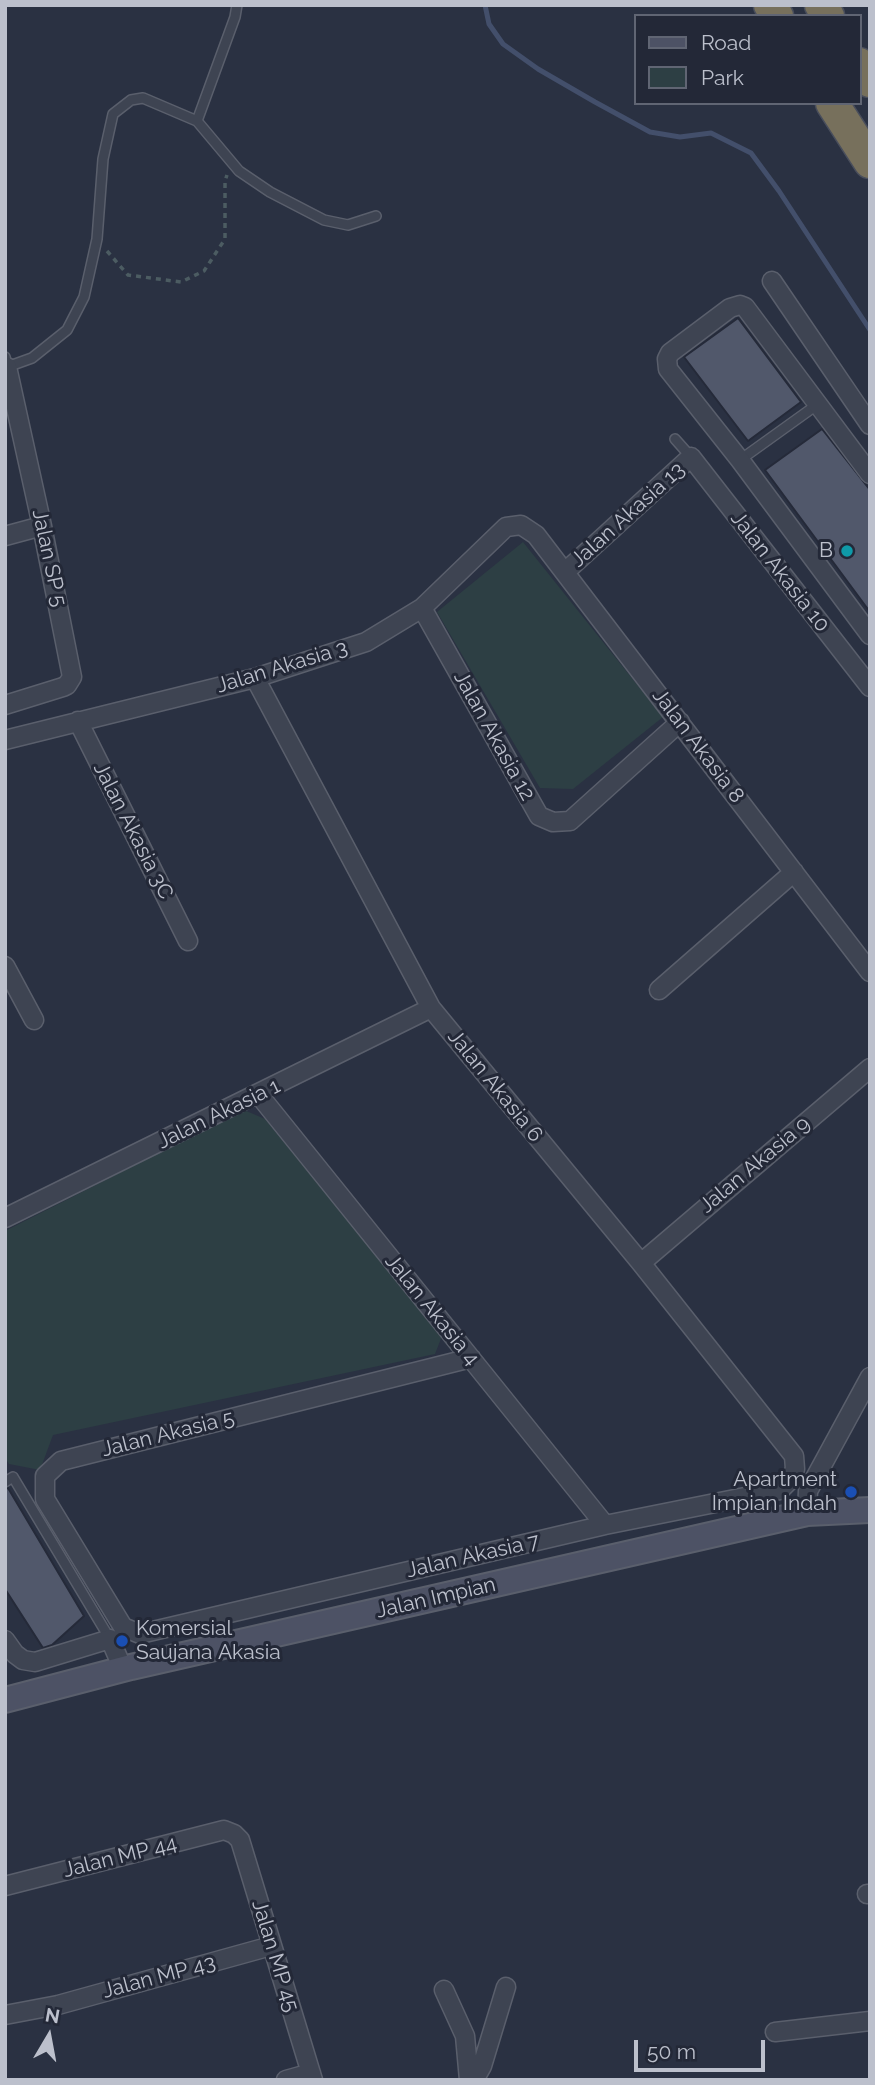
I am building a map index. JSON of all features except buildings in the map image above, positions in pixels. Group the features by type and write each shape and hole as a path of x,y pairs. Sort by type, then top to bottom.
{"highway":[{"path":"833,105 870,162"}],"street":[{"path":"772,281 870,425"},
{"path":"870,474 749,310 740,305 730,308 670,353 667,359 668,369 740,460 870,635"},
{"name":"Jalan SP 5","path":"5,705 67,685 72,677 6,364"},
{"path":"818,404 849,395"},
{"name":"Jalan Akasia 13","path":"565,572 691,457"},
{"name":"Jalan Akasia 10","path":"691,457 870,687"},
{"name":"Jalan Akasia 8","path":"521,525 536,534 870,972"},
{"name":"Jalan Akasia 3","path":"5,740 255,678 366,642 422,608 506,527 521,525"},
{"path":"5,536 42,526"},
{"name":"Jalan Akasia 12","path":"422,608 539,816 553,822 570,821 680,722"},
{"name":"Jalan Akasia 6","path":"255,678 431,1008 641,1263 794,1456"},
{"name":"Jalan Akasia 3C","path":"78,721 188,941"},
{"path":"659,990 794,872"},
{"path":"5,966 34,1020"},
{"name":"Jalan Akasia 1","path":"5,1217 259,1095 431,1008"},
{"name":"Jalan Akasia 9","path":"641,1263 870,1068"},
{"name":"Jalan Akasia 4","path":"259,1095 605,1525"},
{"name":"Jalan Akasia 5","path":"130,1631 123,1627 45,1499 45,1476 61,1461 471,1358"},
{"path":"807,1513 808,1492 870,1377"},
{"name":"Jalan Akasia 7","path":"130,1631 140,1634 605,1525 780,1490 790,1480 795,1469 794,1456"},
{"name":"Jalan Impian","path":"5,1700 123,1669 807,1513 870,1510"},
{"path":"5,1640 23,1661 35,1662 110,1639 123,1669"},
{"name":"Jalan MP 44","path":"5,1886 224,1830 234,1834"},
{"name":"Jalan MP 45","path":"234,1834 240,1840 312,2076"},
{"name":"Jalan MP 43","path":"5,2015 58,2005 271,1946"},
{"path":"472,2080 482,2066 506,1987"},
{"path":"444,1990 465,2036 472,2080"},
{"path":"775,2032 870,2021"},
{"path":"286,2080 312,2076"}],"lane":[{"path":"197,121 237,5"},
{"path":"6,364 32,358 67,330 84,297 97,239 103,159 113,114 131,100 143,98 197,121 239,171 270,192 324,220 348,225 376,216"},
{"path":"740,460 818,404"},
{"path":"675,439 691,457"},
{"path":"5,1482 13,1477 110,1639"}],"path":[{"path":"97,239 128,275 181,282 204,271 225,239 225,181 232,162"}],"green space":[{"path":"523,542 663,717 573,789 540,788 437,612"},
{"path":"244,1110 265,1119 442,1336 435,1354 53,1435 40,1470 9,1464 5,1458 5,1231"}],"waterway":[{"path":"485,5 489,24 503,44 538,69 595,102 650,132 680,137 711,133 751,153 870,330"}],"place":[{"name":"B","path":"847,551"},
{"name":"Apartment Impian Indah","path":"851,1492"},
{"name":"Komersial Saujana Akasia","path":"122,1641"}]}
